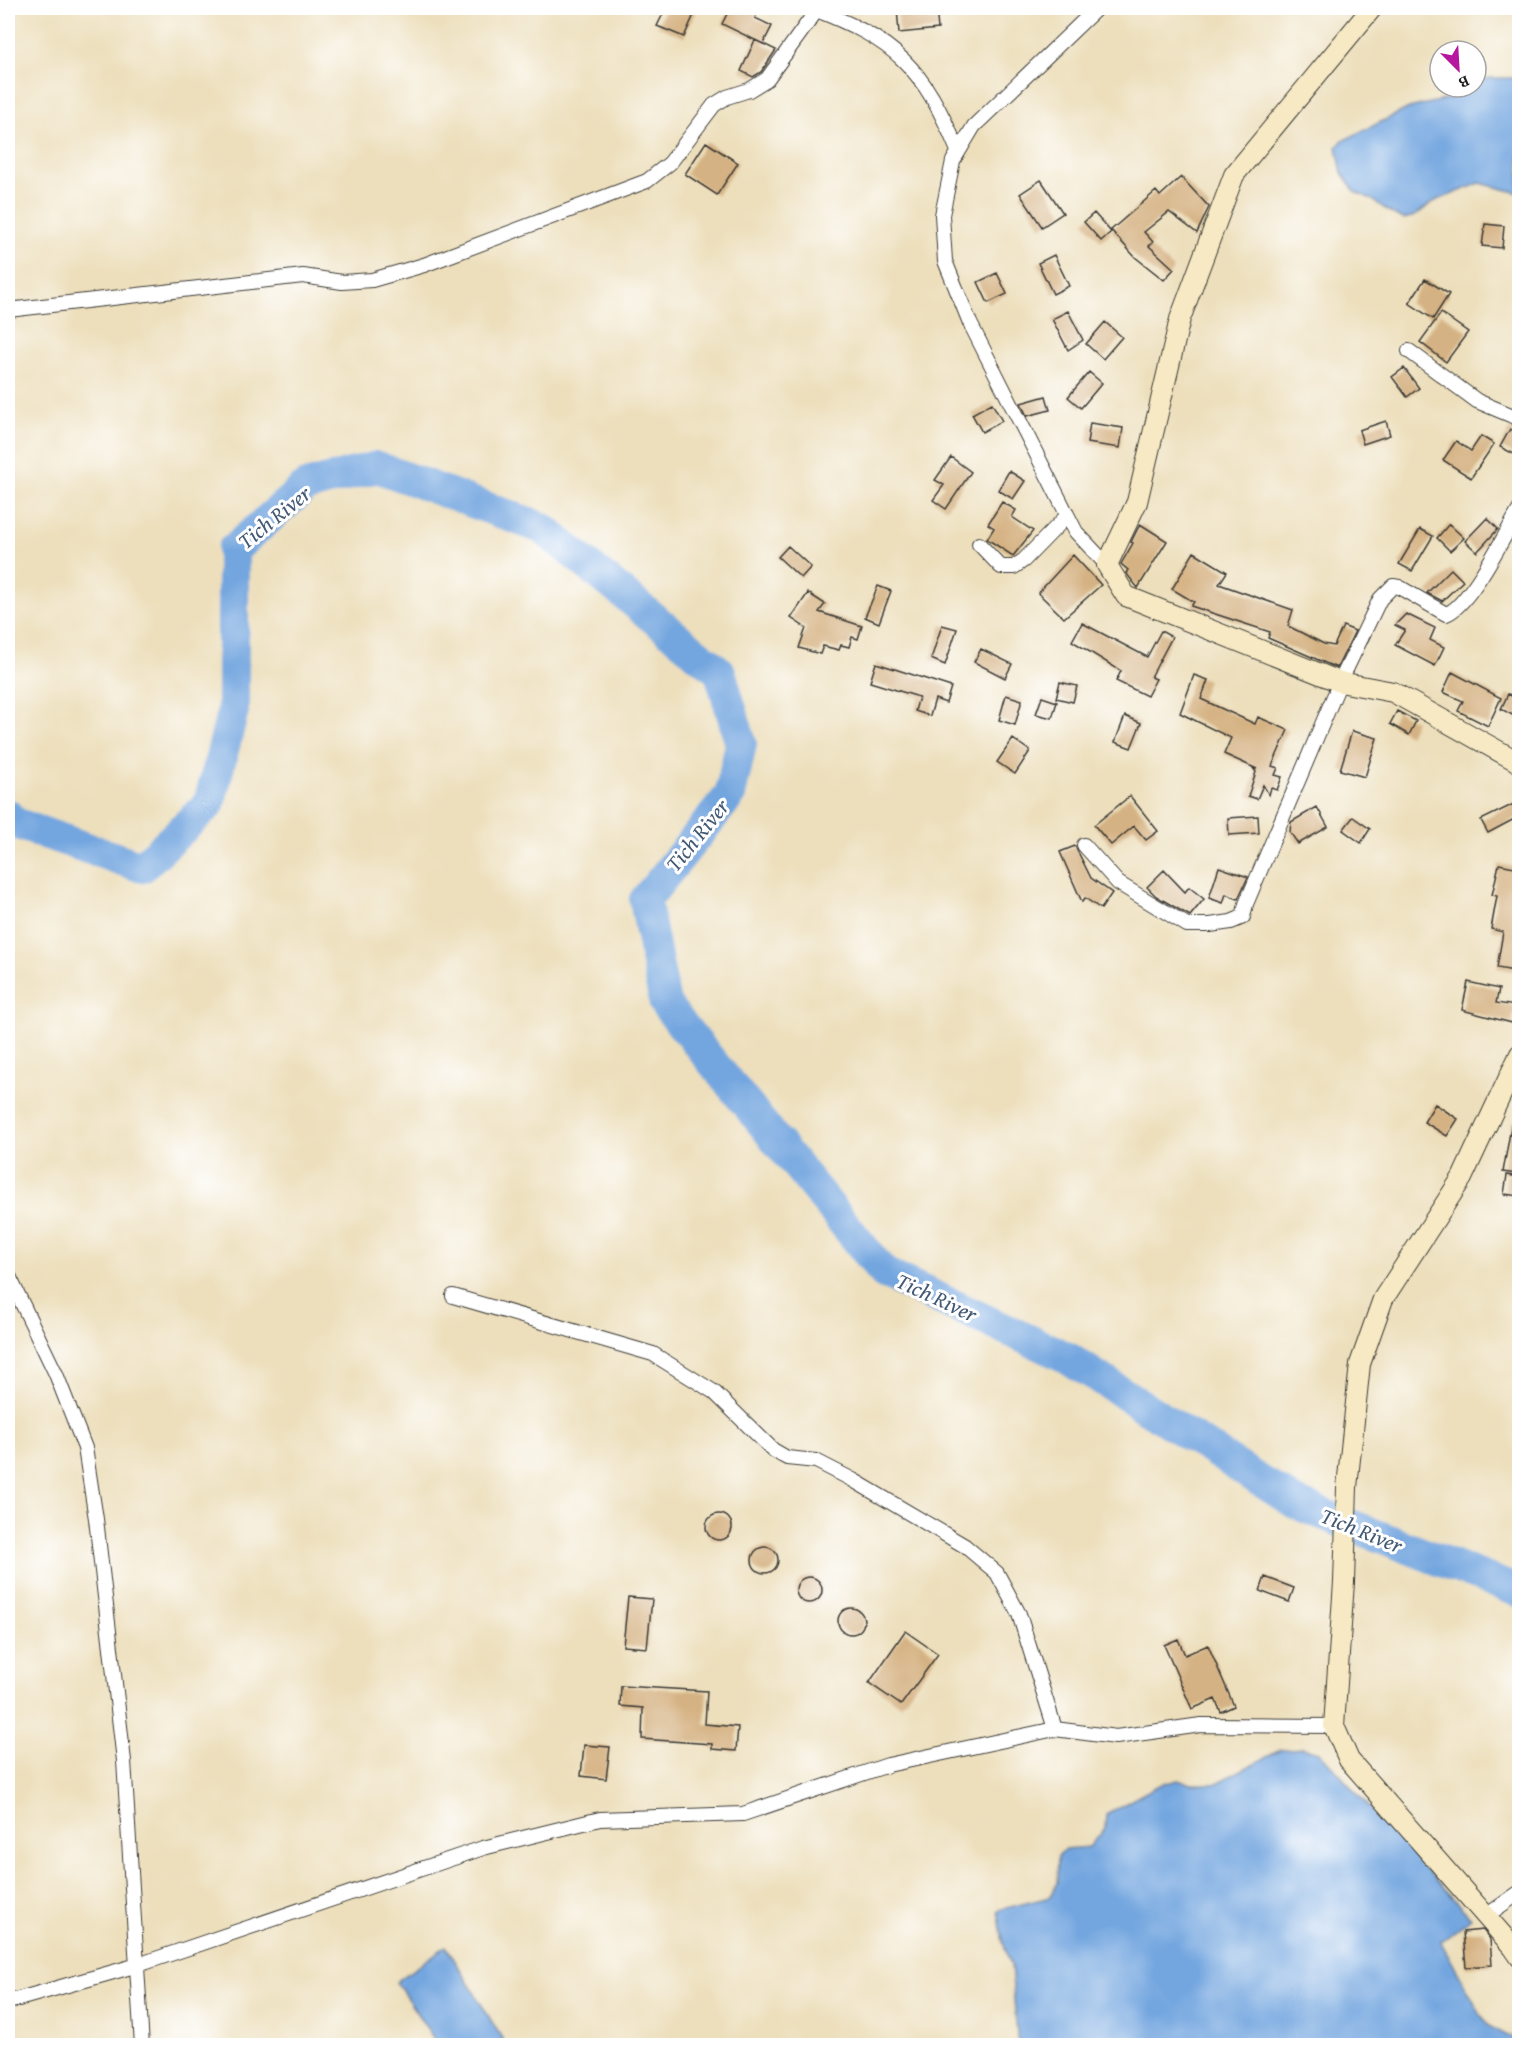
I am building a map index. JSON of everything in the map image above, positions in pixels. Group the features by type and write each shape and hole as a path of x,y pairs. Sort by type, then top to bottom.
{"street":[{"path":"1097,8 974,126 953,161 942,215 945,261 970,323 1067,516 1084,544 1107,565 1126,596 1340,682 1393,692 1520,763"},
{"path":"1107,565 1137,502 1180,319 1234,175 1372,8"},
{"path":"8,310 303,276 342,282 372,280 424,265 647,181 670,163 714,105 727,97 749,90 767,79 814,9 871,34 909,65 942,113 957,151"},
{"path":"1409,351 1477,401 1520,419"},
{"path":"1084,845 1118,883 1187,925 1210,926 1244,917 1246,904 1340,682 1386,590 1393,586 1399,587 1437,610 1446,614 1452,612 1472,589 1520,509"},
{"path":"979,544 1000,567 1014,567 1024,561 1067,516"},
{"path":"1520,1053 1462,1178 1383,1299 1360,1364 1347,1486 1344,1582 1334,1726 1349,1760 1520,1957"},
{"path":"8,1274 56,1374 85,1448 96,1519 124,1761 142,2046"},
{"path":"453,1296 653,1354 714,1392 773,1450 787,1458 816,1461 965,1546 996,1573 1019,1614 1054,1729"},
{"path":"8,2002 138,1965 483,1848 600,1819 743,1814 888,1765 1054,1729 1116,1737 1202,1725 1334,1726"},
{"path":"1486,1916 1520,1892"}],"water":[{"path":"1488,78 1517,78 1516,94 1520,95 1519,193 1480,183 1433,202 1415,216 1404,219 1356,193 1342,173 1337,147 1342,141 1409,108 1447,99 1488,99"},
{"path":"1302,1748 1319,1752 1471,1918 1441,1942 1487,2025 1514,2039 1519,2045 1018,2045 1011,1965 1003,1942 998,1910 1050,1897 1057,1883 1058,1856 1065,1849 1089,1847 1105,1829 1106,1814 1159,1785 1178,1780 1191,1784 1215,1784 1280,1750"},
{"path":"446,1946 506,2045 438,2045 396,1982"}],"building":[{"path":"666,8 697,8 684,37 657,26"},
{"path":"730,8 760,8 755,18 772,26 763,44 722,24"},
{"path":"936,8 938,29 899,33 897,9"},
{"path":"755,40 776,50 761,72 753,77 741,71"},
{"path":"706,142 738,163 717,195 685,174"},
{"path":"1181,177 1209,207 1197,233 1169,212 1144,232 1153,242 1149,246 1174,269 1164,280 1135,257 1111,230 1156,191 1160,196"},
{"path":"1041,180 1063,213 1042,227 1020,194"},
{"path":"1094,213 1111,232 1101,241 1084,222"},
{"path":"1485,224 1504,226 1502,248 1482,246"},
{"path":"1054,255 1069,286 1053,294 1038,263"},
{"path":"997,273 1007,294 988,303 978,282"},
{"path":"1425,279 1449,294 1433,319 1409,303"},
{"path":"1068,311 1083,340 1068,350 1052,319"},
{"path":"1441,313 1468,332 1446,362 1420,342"},
{"path":"1105,322 1122,337 1103,359 1086,344"},
{"path":"1404,368 1419,388 1407,397 1392,377"},
{"path":"1089,372 1102,383 1081,408 1068,397"},
{"path":"1046,396 1050,410 1027,416 1021,403"},
{"path":"992,403 1002,421 982,432 972,414"},
{"path":"1386,421 1390,435 1363,444 1359,430"},
{"path":"1090,423 1123,428 1120,448 1087,443"},
{"path":"1510,429 1520,434 1520,457 1500,447"},
{"path":"1481,436 1494,444 1471,478 1443,460 1456,441 1471,451"},
{"path":"951,457 971,472 946,509 933,500 944,485 935,480"},
{"path":"1009,471 1025,481 1013,499 998,490"},
{"path":"1002,502 1016,510 1012,517 1033,531 1013,556 987,539 994,528 988,524"},
{"path":"1487,518 1498,529 1477,552 1465,541"},
{"path":"1140,524 1167,541 1138,588 1126,573 1128,570 1121,564 1133,543 1131,542"},
{"path":"1449,524 1464,538 1450,551 1437,538"},
{"path":"1420,529 1433,536 1412,571 1399,564"},
{"path":"788,546 811,567 801,578 778,557"},
{"path":"1194,552 1227,572 1219,584 1293,610 1288,626 1324,644 1334,646 1343,626 1355,631 1337,668 1268,638 1270,632 1191,606 1194,602 1172,589"},
{"path":"1073,555 1101,585 1064,618 1038,593"},
{"path":"1451,569 1463,581 1442,601 1427,593"},
{"path":"878,586 891,591 879,623 865,617"},
{"path":"808,593 825,604 819,612 862,626 858,639 852,637 849,647 841,645 839,650 823,646 820,654 799,648 806,628 791,618"},
{"path":"1406,614 1435,628 1430,640 1444,647 1435,666 1395,645 1405,630 1395,625"},
{"path":"1082,623 1147,657 1161,631 1172,637 1151,677 1156,679 1147,696 1116,681 1121,671 1072,641"},
{"path":"942,625 957,629 945,665 931,659"},
{"path":"981,649 1012,664 1005,678 974,662"},
{"path":"876,663 951,687 946,703 935,699 930,716 915,711 919,697 870,682"},
{"path":"1452,672 1501,698 1488,726 1458,711 1463,701 1443,692"},
{"path":"1194,675 1208,680 1201,699 1255,724 1258,717 1288,730 1272,766 1278,768 1275,775 1282,777 1277,790 1271,788 1269,795 1263,785 1257,799 1248,796 1256,772 1253,768 1257,769 1224,754 1231,738 1180,713"},
{"path":"1060,682 1077,686 1073,702 1056,698"},
{"path":"1508,694 1520,700 1520,719 1501,709"},
{"path":"1006,695 1022,700 1015,725 999,720"},
{"path":"1042,697 1057,702 1052,718 1036,714"},
{"path":"1397,711 1416,721 1409,735 1390,724"},
{"path":"1125,716 1141,723 1131,748 1115,742"},
{"path":"1352,731 1377,738 1365,777 1340,770"},
{"path":"1013,739 1030,751 1015,774 997,762"},
{"path":"1130,796 1158,831 1146,840 1134,826 1111,845 1094,825"},
{"path":"1520,801 1520,816 1488,833 1481,820"},
{"path":"1317,807 1328,827 1298,844 1290,832 1291,822"},
{"path":"1258,816 1259,833 1229,835 1228,818"},
{"path":"1353,817 1370,829 1361,843 1343,830"},
{"path":"1075,846 1091,878 1112,893 1101,909 1085,898 1082,902 1060,852"},
{"path":"1499,864 1520,868 1520,972 1497,968 1503,932 1491,929 1497,896 1492,895"},
{"path":"1219,867 1248,877 1238,899 1226,894 1223,903 1209,898"},
{"path":"1164,870 1185,892 1189,887 1204,899 1190,916 1156,896 1147,887"},
{"path":"1468,982 1499,989 1496,1003 1516,1006 1512,1023 1462,1010"},
{"path":"1435,1104 1458,1119 1447,1136 1424,1122"},
{"path":"1512,1121 1520,1121 1517,1174 1503,1172"},
{"path":"1507,1175 1520,1177 1520,1196 1504,1194"},
{"path":"719,1514 728,1518 732,1527 728,1536 719,1540 710,1536 706,1527 710,1518"},
{"path":"765,1547 774,1551 778,1560 774,1569 765,1573 756,1569 752,1560 756,1551"},
{"path":"809,1577 818,1581 822,1590 818,1599 809,1603 800,1599 796,1590 800,1581"},
{"path":"1265,1577 1294,1588 1289,1602 1260,1591"},
{"path":"628,1597 652,1599 647,1648 623,1646"},
{"path":"851,1608 860,1612 864,1621 860,1630 851,1634 842,1630 838,1621 842,1612"},
{"path":"905,1631 938,1654 901,1705 869,1683"},
{"path":"1178,1639 1185,1655 1208,1645 1234,1706 1221,1712 1215,1699 1192,1709 1164,1645"},
{"path":"621,1686 707,1691 705,1724 738,1727 736,1751 712,1749 712,1744 642,1739 643,1708 620,1706"},
{"path":"584,1745 610,1747 606,1779 581,1776"},
{"path":"1483,1930 1490,1939 1492,1965 1466,1967 1463,1932"}],"waterway":[{"name":"Tich River","path":"8,815 12,822 142,867 209,804 233,711 233,550 306,486 377,467 542,528 720,672 741,744 730,795 645,900 665,1004 884,1273 1068,1358 1295,1503 1520,1592"}]}
